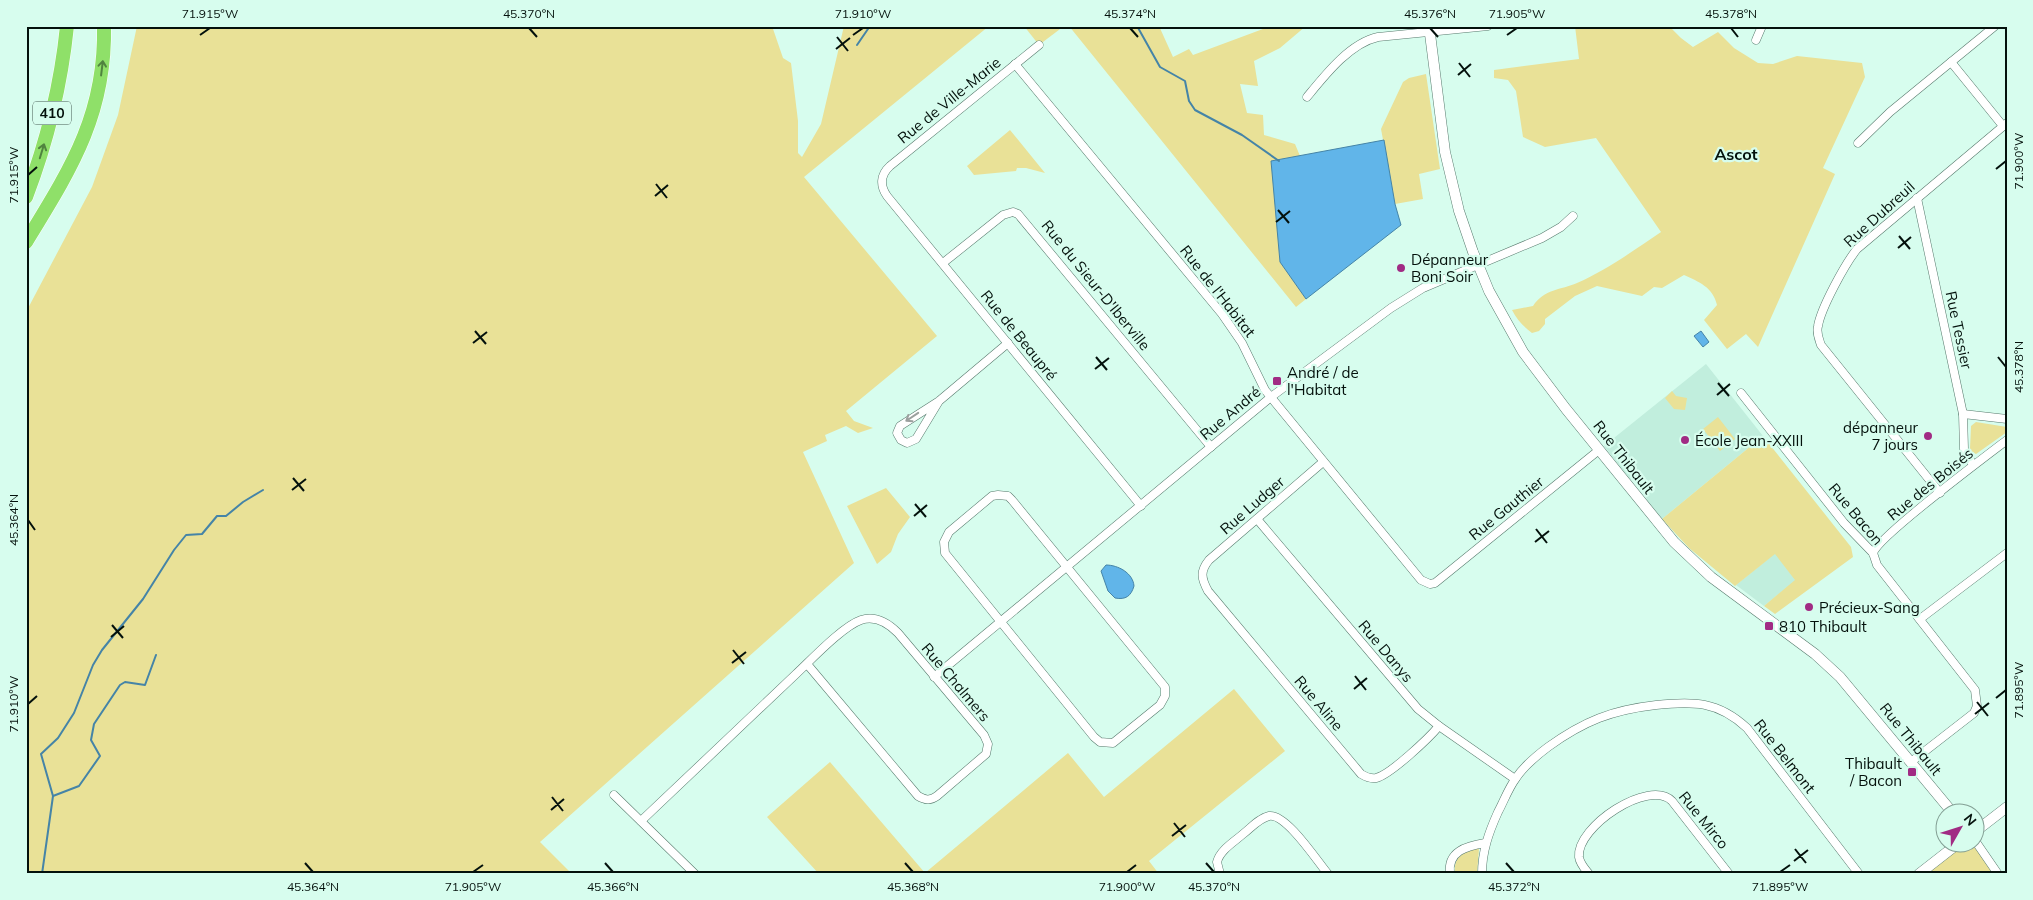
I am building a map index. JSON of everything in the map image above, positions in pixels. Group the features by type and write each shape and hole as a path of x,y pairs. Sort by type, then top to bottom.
{"highway":[{"name":"410","path":"26,197 53,112 61,73 67,26"},
{"path":"26,242 68,173 88,130 102,74 104,26"}],"street":[{"path":"1307,97 1360,44 1378,37 1429,29 1488,26"},
{"path":"1756,40 1762,26"},
{"path":"1858,143 1890,112 1995,26"},
{"name":"Rue Thibault","path":"1429,29 1449,169 1463,225 1478,266 1497,307 1523,352 1662,530 1711,577 1826,663 1849,686 1944,802"},
{"name":"Rue de Ville-Marie","path":"882,180 884,172 890,166 1039,45"},
{"path":"1951,62 2005,124"},
{"name":"Rue de l'Habitat","path":"1015,64 1222,314 1242,343 1270,397 1421,580 1430,584"},
{"name":"Rue Dubreuil","path":"1940,493 1822,345 1817,330 1820,317 1850,258 1868,239 2005,124"},
{"name":"Rue de Beaupré","path":"882,180 885,193 1141,506"},
{"name":"Rue Tessier","path":"1917,198 1964,414 1964,449 1973,466"},
{"name":"Rue du Sieur-D'Iberville","path":"942,263 1003,215 1013,212 1018,214 1211,447"},
{"name":"Rue André","path":"934,677 1270,397 1405,298 1423,288 1542,238 1561,227 1572,216"},
{"path":"939,401 914,442 907,443 901,440 897,433 900,426 939,401 1008,343"},
{"name":"Rue Bacon","path":"1741,393 1847,526 1874,553 1877,565 1971,684 1978,698 1977,706 1968,719 1911,762"},
{"path":"1964,414 2007,419"},
{"name":"Rue des Boisés","path":"1874,553 1877,546 2007,440"},
{"name":"Rue Gauthier","path":"1430,584 1435,583 1599,450"},
{"name":"Rue Ludger","path":"1202,570 1209,560 1323,462"},
{"path":"1002,495 1012,500 1067,566 1165,687 1165,696 1160,705 1118,740 1107,744 1100,742 1094,737 1000,622 945,553 944,542 949,532 992,496 1002,495"},
{"name":"Rue Danys","path":"1257,518 1418,709 1515,779"},
{"path":"1920,619 2007,553"},
{"name":"Rue Aline","path":"1202,570 1201,577 1208,591 1361,774 1369,778 1375,778 1388,772 1439,726"},
{"name":"Rue Chalmers","path":"641,822 807,664 854,623 868,618 884,622 898,634 984,735 988,749 984,758 937,796 928,800 918,796 807,664"},
{"name":"Rue Belmont","path":"1482,874 1486,843 1492,826 1515,779 1532,760 1581,725 1600,716 1626,709 1683,702 1713,706 1731,715 1747,728 1859,874"},
{"name":"Rue Mirco","path":"1589,874 1580,860 1580,851 1594,827 1625,804 1658,794 1668,797 1672,801 1729,874"},
{"path":"614,795 695,874"},
{"path":"1986,823 2007,807"},
{"path":"1220,874 1217,862 1221,853 1262,819 1277,816 1286,823 1328,874"},
{"path":"1450,874 1451,860 1455,854 1467,846 1486,843"},
{"path":"1920,874 1948,852"},
{"path":"1983,852 1998,874"}],"shaded area":[{"path":"137,26 772,26 783,58 791,63 798,121 798,153 802,157 821,124 844,26 989,26 804,177 937,336 846,411 854,421 873,428 858,433 846,426 825,435 827,441 803,452 854,563 540,842 572,874 26,874 26,312 92,187 118,115"},
{"path":"1024,26 1064,26 1039,45"},
{"path":"1069,26 1159,26 1173,57 1189,49 1193,55 1271,26 1306,26 1280,48 1254,61 1258,86 1240,84 1247,113 1263,115 1264,135 1295,144 1300,156 1272,161 1280,262 1306,299 1296,307"},
{"path":"1575,26 1669,26 1693,47 1718,32 1734,48 1758,63 1773,64 1797,56 1862,63 1865,77 1823,168 1835,174 1758,347 1746,334 1727,349 1704,320 1717,305 1715,299 1709,289 1684,275 1662,288 1654,287 1642,296 1597,286 1575,296 1545,319 1545,324 1539,331 1532,333 1514,314 1512,310 1533,306 1542,296 1577,283 1620,259 1661,232 1596,138 1545,147 1523,137 1516,91 1508,80 1494,78 1494,70 1579,59"},
{"path":"1426,74 1440,169 1419,174 1423,199 1395,204 1381,129 1403,82 1409,78"},
{"path":"1010,130 1045,173 1026,168 1017,168 1016,171 974,175 967,166"},
{"name":"École Jean-XXIII","path":"1706,364 1763,436 1662,519 1647,501 1646,496 1635,481 1630,479 1604,446"},
{"path":"1672,391 1676,396 1687,398 1685,410 1674,409 1665,398"},
{"path":"1718,417 1735,439 1720,451 1703,429"},
{"path":"1976,422 2007,427 2007,432 1976,454 1970,449 1971,426"},
{"path":"1763,436 1851,547 1853,557 1775,614 1764,606 1795,580 1775,554 1735,586 1689,548 1662,519"},
{"path":"886,488 910,517 898,534 891,552 877,564 847,506"},
{"path":"1795,537 1816,564 1764,606 1736,585"},
{"path":"1234,689 1285,751 1149,861 1159,874 819,874 767,817 830,762 925,873 1068,753 1104,797"},
{"path":"1479,849 1477,874 1455,874 1455,864 1459,857 1465,852"},
{"path":"1948,852 1983,852 1998,874 1920,874"}],"water":[{"path":"1384,140 1395,204 1401,225 1306,299 1280,262 1271,161"},
{"path":"1701,331 1709,342 1703,347 1694,336"},
{"path":"1106,565 1120,568 1131,577 1134,586 1127,596 1115,598 1108,591 1101,571"}],"waterway":[{"path":"857,45 870,26"},
{"path":"1137,26 1160,67 1185,81 1189,101 1195,110 1242,135 1279,161"},
{"path":"42,874 53,796 41,754 58,738 74,713 93,665 102,650 143,599 174,550 186,535 202,534 217,516 226,516 243,502 263,490"},
{"path":"53,796 79,786 100,756 91,740 94,724 120,685 125,682 145,685 156,655"}],"place":[{"name":"Dépanneur Boni Soir","path":"1401,268"},
{"name":"André / de l'Habitat","path":"1277,381"},
{"name":"dépanneur 7 jours","path":"1928,436"},
{"name":"École Jean-XXIII","path":"1685,440"},
{"name":"Précieux-Sang","path":"1809,607"},
{"name":"810 Thibault","path":"1769,626"},
{"name":"Thibault / Bacon","path":"1912,772"}],"district":[{"name":"Ascot","path":"1736,154"}]}
